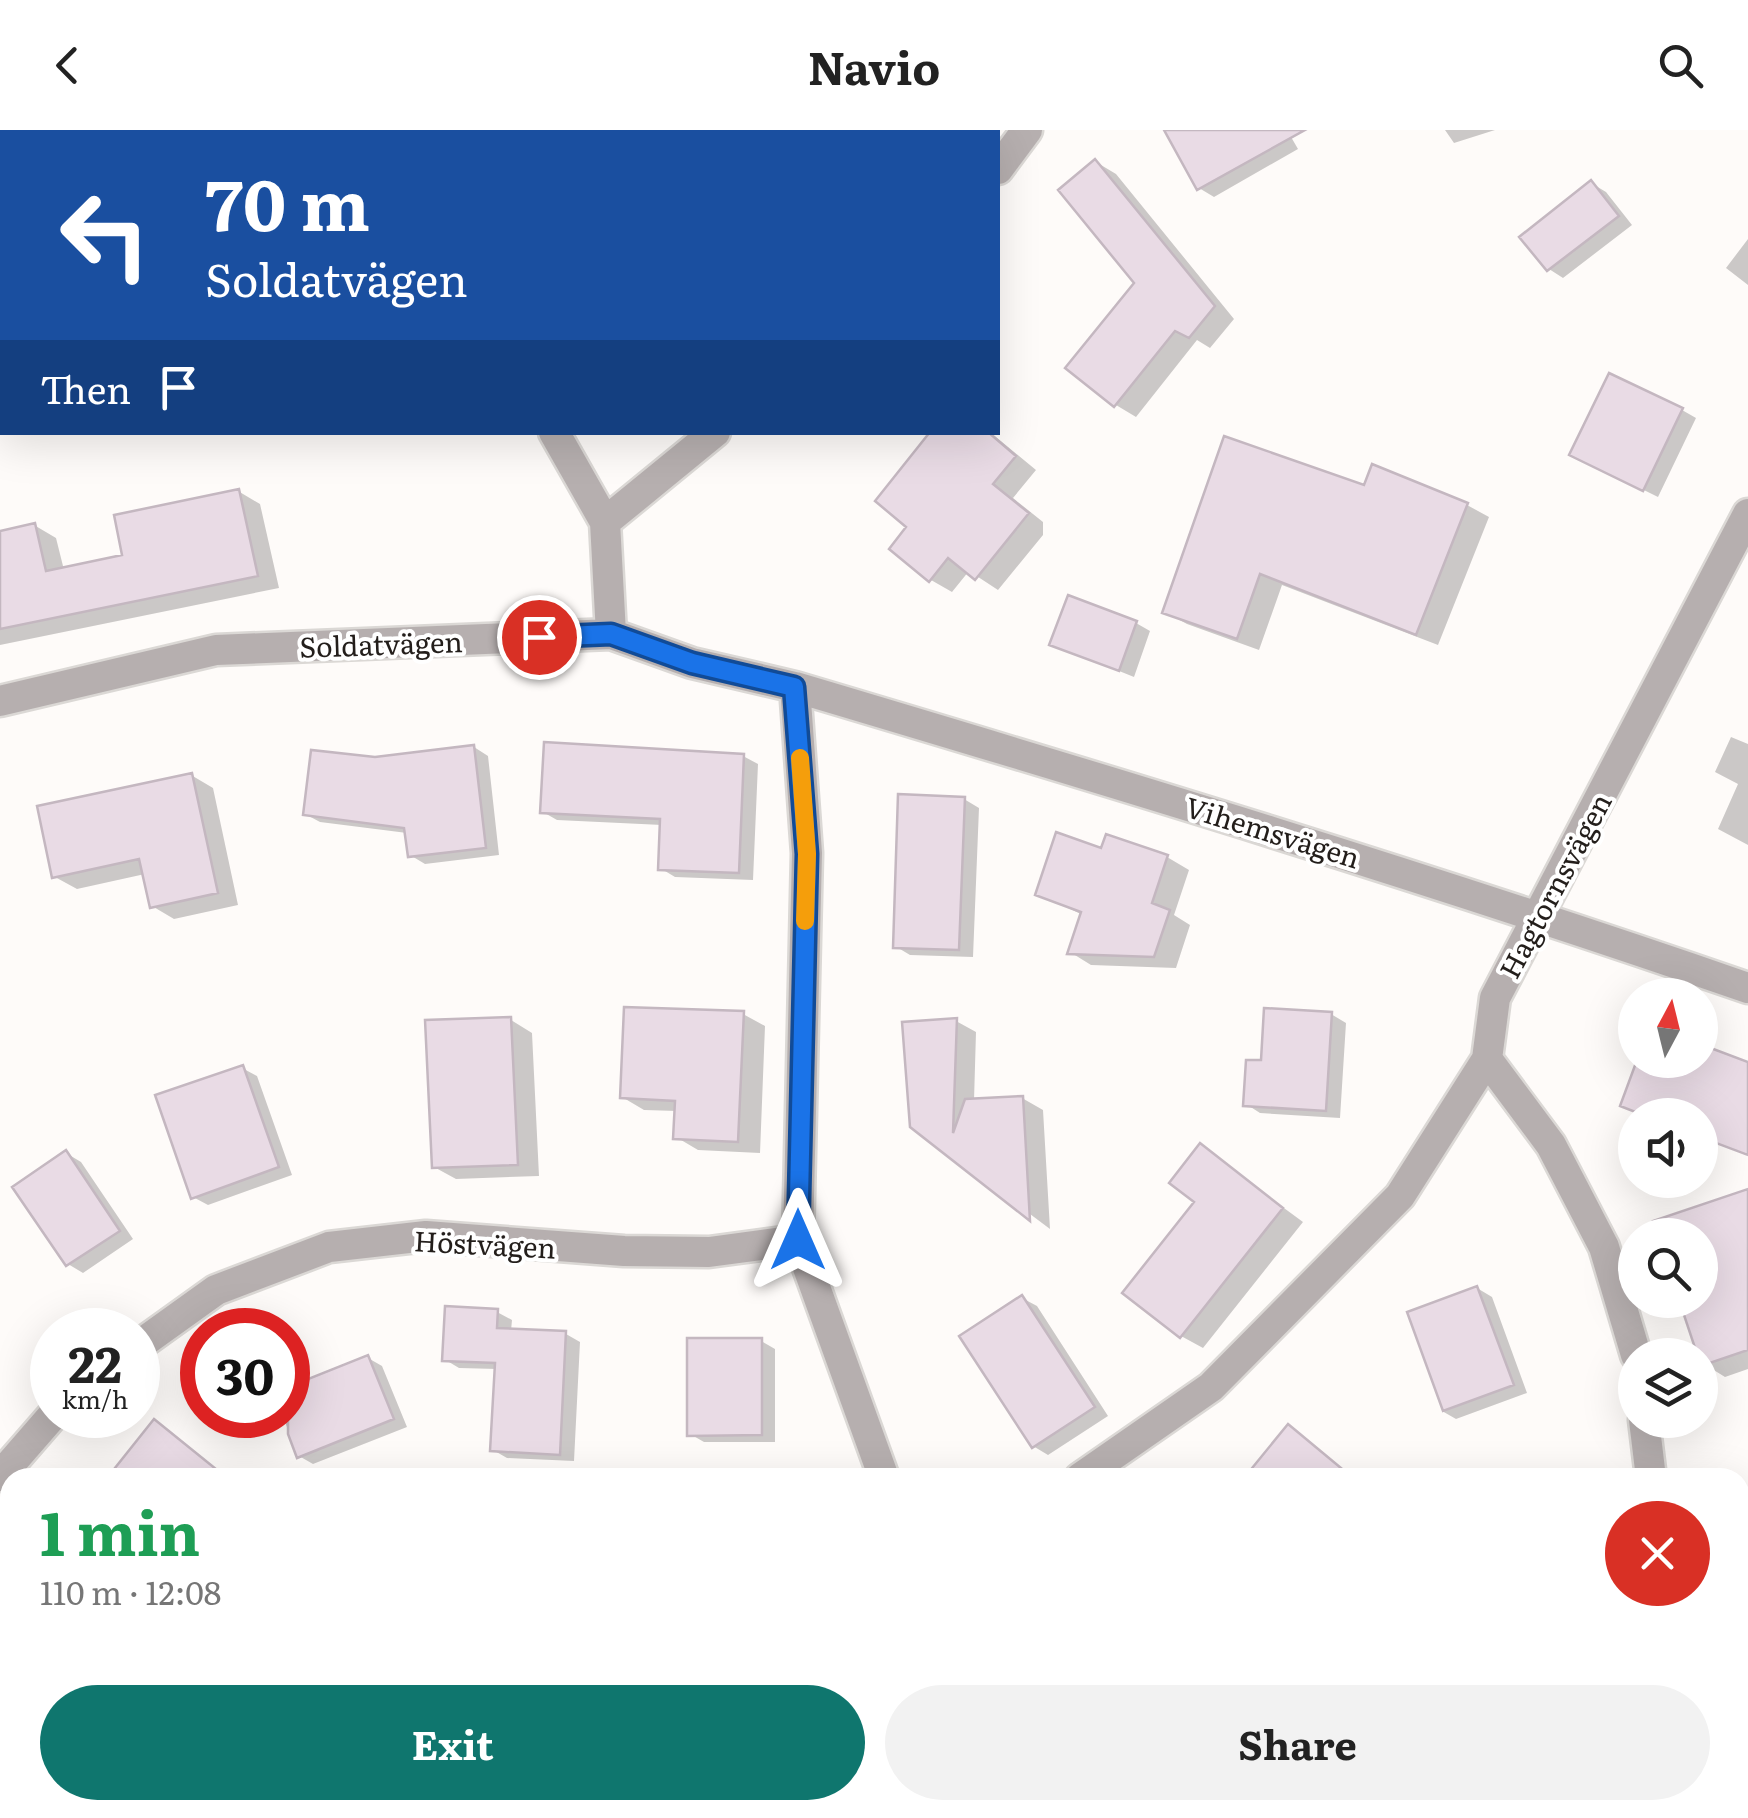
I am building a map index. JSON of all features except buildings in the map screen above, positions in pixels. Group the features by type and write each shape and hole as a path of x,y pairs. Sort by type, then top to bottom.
{"street":[{"path":"1000,166 1026,130"},
{"path":"556,435 605,522 611,634"},
{"path":"605,522 711,435"},
{"name":"Hagtornsvägen","path":"1094,1468 1210,1388 1400,1196 1487,1060 1495,998 1748,514"},
{"name":"Soldatvägen","path":"0,700 216,650 611,634 692,663 794,687"},
{"path":"794,687 807,854 798,1240 880,1468"},
{"name":"Vihemsvägen","path":"794,687 1539,916 1748,988"},
{"path":"1487,1060 1551,1145 1604,1247 1631,1338"},
{"name":"Höstvägen","path":"160,1330 216,1290 329,1247 426,1236 624,1251 709,1252 798,1240"},
{"path":"7,1468 33,1438"},
{"path":"1646,1438 1650,1468"}],"slow traffic":[{"path":"800,758 807,854 805,921"}],"route":[{"path":"539,637 611,634 692,663 794,687 807,854 798,1098 798,1240"}]}
